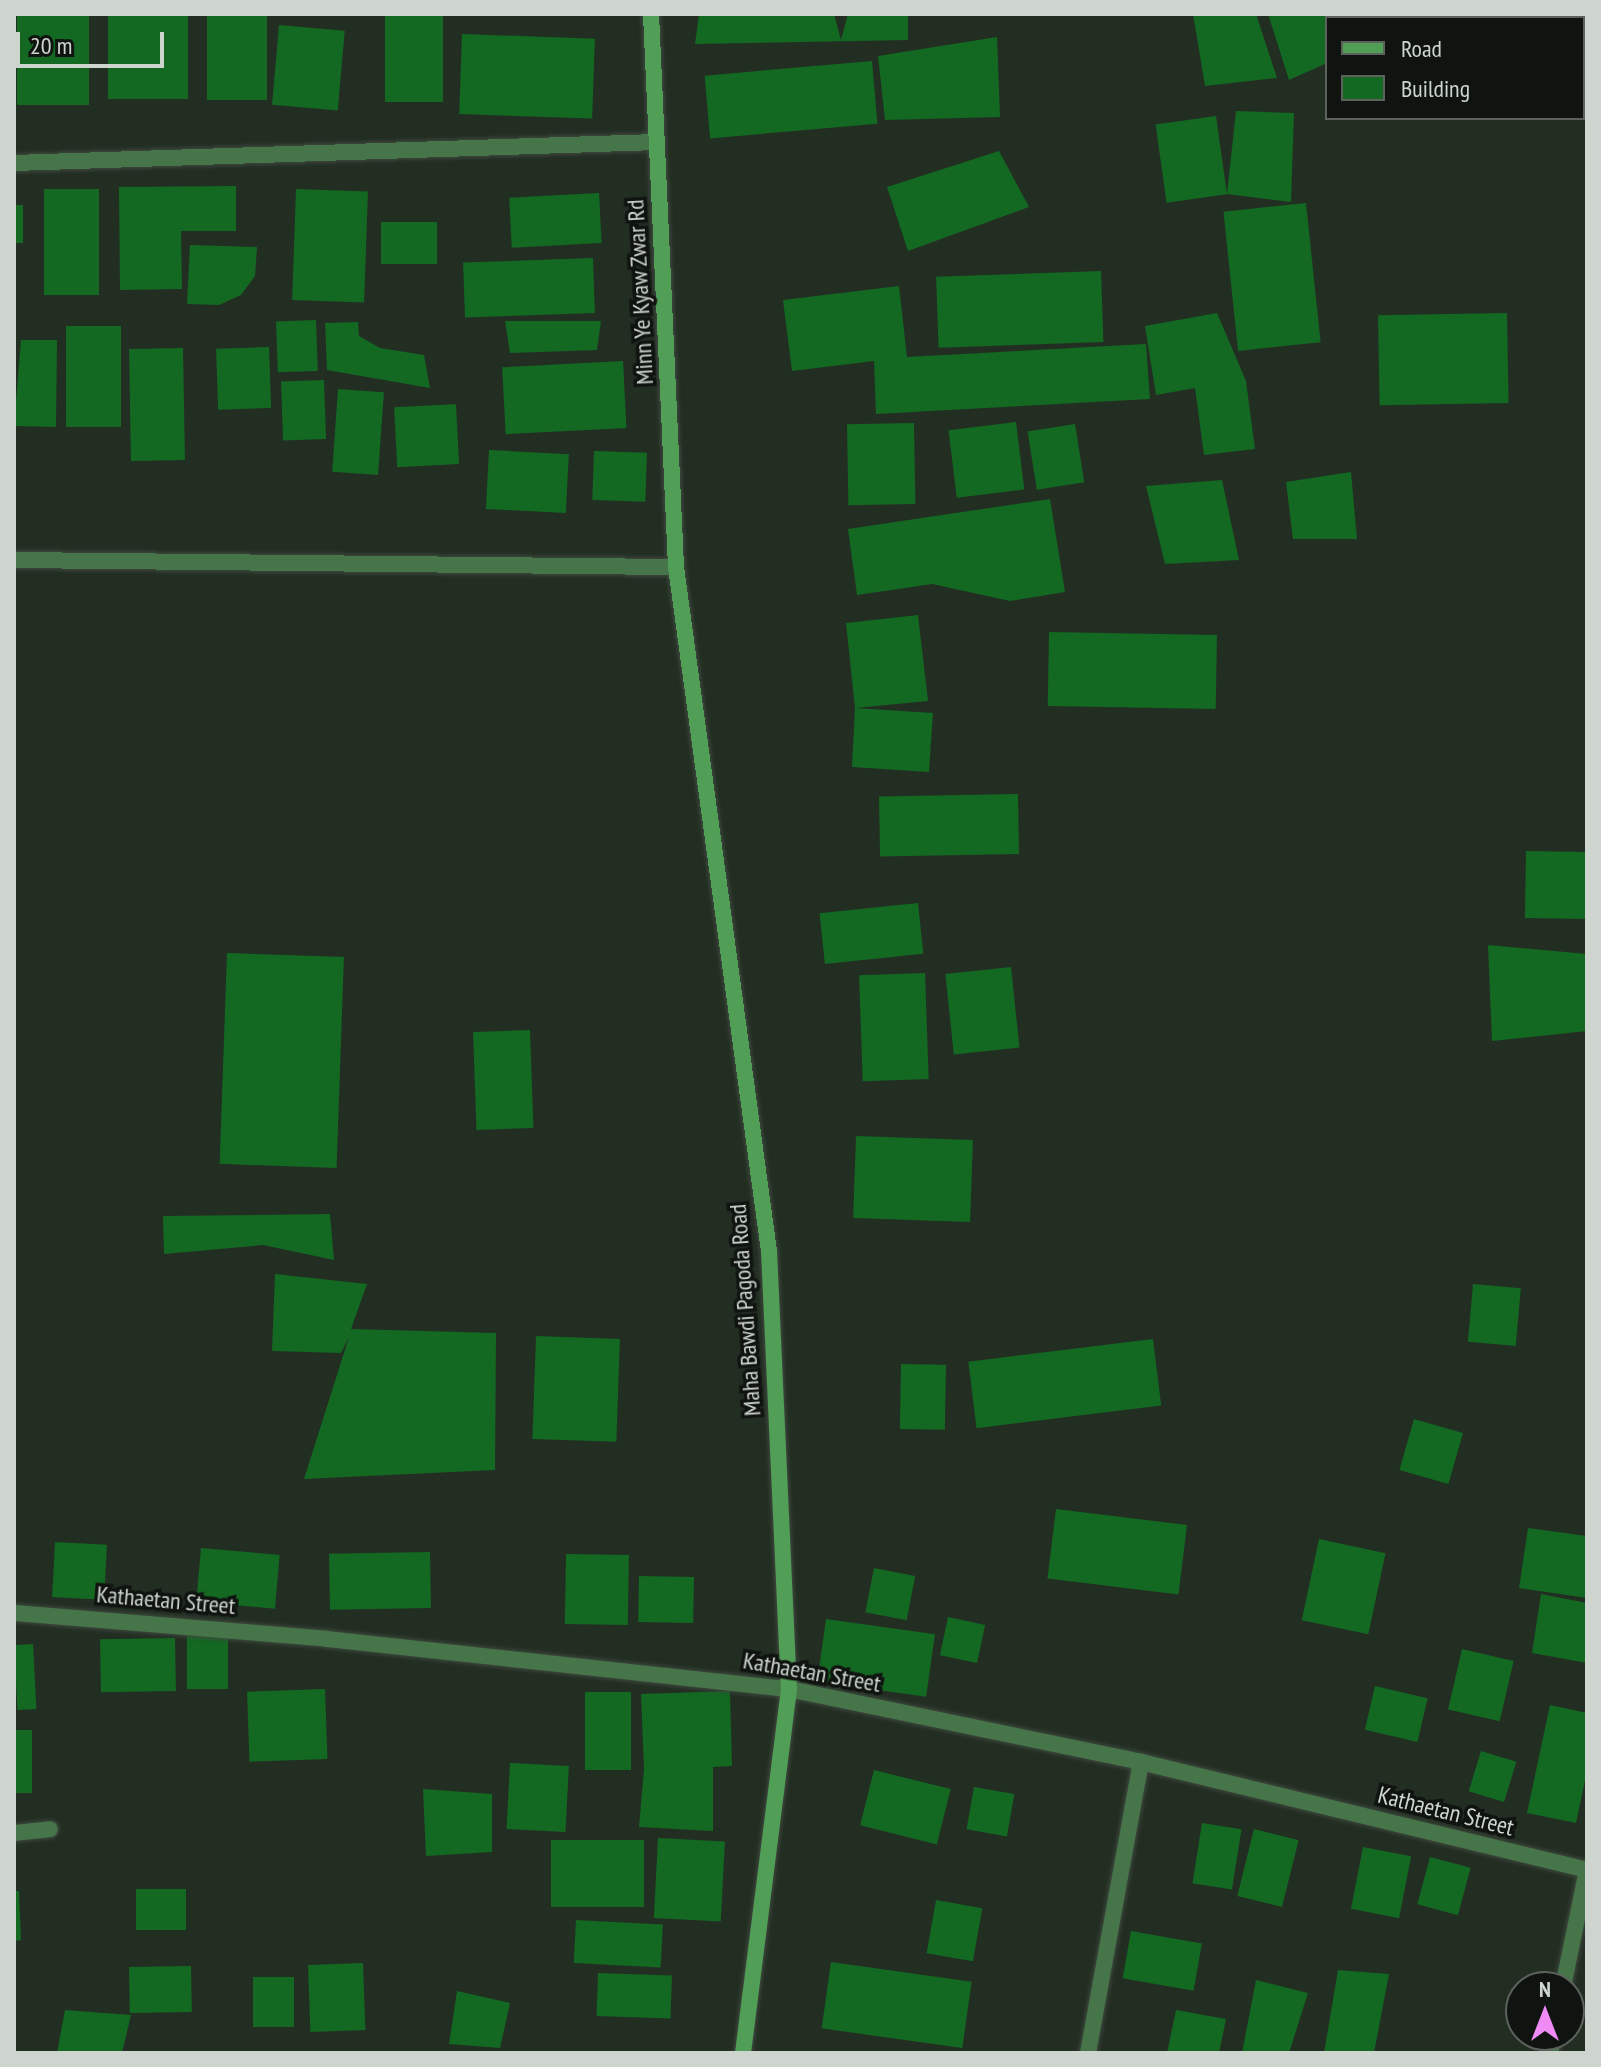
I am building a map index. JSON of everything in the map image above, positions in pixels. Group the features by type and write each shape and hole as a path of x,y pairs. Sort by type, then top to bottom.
{"street":[{"name":"Minn Ye Kyaw Zwar Rd","path":"651,14 676,567"},
{"path":"14,163 657,142"},
{"path":"14,560 676,567"},
{"name":"Maha Bawdi Pagoda Road","path":"676,567 769,1251 789,1689 743,2053"},
{"name":"Kathaetan Street","path":"14,1613 311,1638 789,1689 1141,1762 1587,1870"},
{"path":"1088,2053 1141,1762"},
{"path":"14,1833 50,1829"},
{"path":"1566,1971 1587,1870"}],"building":[{"path":"17,14 89,14 89,105 17,105"},
{"path":"108,14 188,14 188,99 108,99"},
{"path":"385,14 443,14 443,102 385,102"},
{"path":"699,14 834,14 841,40 848,14 908,14 908,40 695,44"},
{"path":"1193,14 1256,14 1277,78 1205,86"},
{"path":"1268,14 1329,14 1325,16 1325,64 1289,80"},
{"path":"1431,14 1508,14 1508,16"},
{"path":"207,16 267,16 267,100 207,100"},
{"path":"279,25 345,31 338,110 272,105"},
{"path":"462,34 595,39 592,119 459,114"},
{"path":"997,37 1000,117 885,120 878,56"},
{"path":"872,61 877,124 710,138 705,76"},
{"path":"1236,111 1294,113 1291,202 1227,194"},
{"path":"1216,116 1227,194 1167,203 1156,124"},
{"path":"999,151 1029,207 908,251 887,187"},
{"path":"236,186 236,231 181,231 182,289 120,290 119,187"},
{"path":"44,189 99,189 99,295 44,295"},
{"path":"296,189 368,192 364,302 292,300"},
{"path":"599,193 602,243 512,248 509,198"},
{"path":"1306,203 1321,342 1238,351 1223,212"},
{"path":"14,205 23,205 23,243 14,243"},
{"path":"381,222 437,222 437,264 381,264"},
{"path":"190,245 257,247 255,276 241,295 219,305 187,304"},
{"path":"593,258 595,313 465,318 463,263"},
{"path":"1101,271 1103,342 939,348 936,277"},
{"path":"899,286 907,357 1146,344 1150,399 876,414 874,361 792,371 783,300"},
{"path":"1217,313 1246,381 1255,449 1204,455 1195,388 1156,395 1145,326"},
{"path":"1507,313 1509,403 1380,405 1378,315"},
{"path":"316,320 318,371 278,372 276,321"},
{"path":"505,321 601,321 597,350 510,353"},
{"path":"358,322 359,336 380,348 424,355 430,388 327,370 325,323"},
{"path":"66,326 121,326 121,427 66,427"},
{"path":"21,340 57,340 56,427 14,426"},
{"path":"269,347 271,408 218,410 216,349"},
{"path":"183,348 185,460 131,461 129,349"},
{"path":"623,361 627,428 506,434 502,367"},
{"path":"324,380 326,439 283,440 281,382"},
{"path":"338,389 384,392 378,475 332,472"},
{"path":"456,404 459,464 397,467 394,407"},
{"path":"1016,422 1024,489 957,498 949,430"},
{"path":"914,423 915,504 848,505 847,424"},
{"path":"1075,424 1084,482 1037,490 1028,432"},
{"path":"489,450 569,454 566,513 486,509"},
{"path":"594,451 647,453 645,502 592,500"},
{"path":"1351,472 1357,539 1293,539 1286,482"},
{"path":"1222,480 1239,560 1165,564 1146,486"},
{"path":"1050,499 1065,592 1010,601 932,584 857,595 848,529"},
{"path":"918,615 928,701 855,708 846,623"},
{"path":"1049,632 1217,635 1216,709 1048,706"},
{"path":"855,708 933,713 929,772 852,767"},
{"path":"1018,794 1019,854 880,856 879,796"},
{"path":"1526,851 1587,852 1586,919 1525,918"},
{"path":"918,903 923,954 825,964 820,913"},
{"path":"1488,945 1587,954 1587,1031 1492,1041"},
{"path":"227,953 344,957 337,1168 220,1164"},
{"path":"1011,967 1019,1048 954,1054 945,974"},
{"path":"925,973 929,1079 863,1081 859,975"},
{"path":"530,1030 533,1128 476,1130 473,1032"},
{"path":"856,1136 973,1140 970,1222 853,1218"},
{"path":"330,1214 334,1260 263,1245 164,1254 163,1216"},
{"path":"275,1274 367,1284 351,1329 496,1333 495,1470 304,1479 349,1337 341,1353 272,1351"},
{"path":"1473,1284 1521,1288 1516,1346 1468,1342"},
{"path":"536,1336 620,1339 616,1442 532,1439"},
{"path":"1153,1339 1161,1406 977,1428 968,1362"},
{"path":"901,1364 946,1365 945,1430 900,1429"},
{"path":"1414,1419 1463,1433 1448,1484 1399,1470"},
{"path":"1056,1509 1187,1525 1178,1595 1047,1578"},
{"path":"1528,1528 1587,1536 1587,1598 1519,1588"},
{"path":"1319,1539 1386,1553 1368,1634 1302,1620"},
{"path":"55,1542 107,1545 104,1600 52,1597"},
{"path":"201,1548 280,1555 275,1609 196,1602"},
{"path":"430,1552 431,1608 330,1610 329,1554"},
{"path":"566,1554 629,1555 628,1625 565,1624"},
{"path":"874,1568 915,1576 907,1620 865,1612"},
{"path":"639,1576 694,1577 693,1623 638,1622"},
{"path":"1541,1594 1587,1603 1587,1663 1532,1653"},
{"path":"948,1617 985,1625 977,1663 940,1655"},
{"path":"826,1619 935,1634 926,1697 817,1681"},
{"path":"187,1634 228,1634 228,1689 187,1689"},
{"path":"175,1638 176,1691 101,1692 100,1639"},
{"path":"33,1644 36,1709 17,1710 14,1645"},
{"path":"1462,1649 1514,1661 1500,1721 1448,1709"},
{"path":"1375,1686 1428,1698 1417,1742 1365,1730"},
{"path":"325,1689 327,1759 249,1762 247,1692"},
{"path":"730,1691 732,1766 713,1767 713,1831 639,1827 644,1769 641,1694"},
{"path":"585,1692 631,1692 631,1770 585,1770"},
{"path":"1550,1705 1587,1713 1587,1771 1576,1823 1527,1813"},
{"path":"14,1730 32,1730 32,1793 14,1793"},
{"path":"1481,1751 1516,1762 1504,1802 1469,1791"},
{"path":"510,1763 569,1766 565,1832 507,1829"},
{"path":"874,1770 951,1789 937,1844 860,1825"},
{"path":"974,1787 1014,1794 1007,1836 967,1829"},
{"path":"423,1789 492,1794 492,1852 426,1856"},
{"path":"1202,1823 1242,1829 1232,1890 1192,1883"},
{"path":"1254,1829 1299,1840 1282,1907 1237,1896"},
{"path":"658,1838 725,1842 721,1921 654,1918"},
{"path":"551,1840 644,1840 644,1907 551,1907"},
{"path":"1363,1847 1411,1856 1399,1918 1351,1909"},
{"path":"1430,1857 1471,1868 1458,1915 1417,1904"},
{"path":"136,1889 186,1889 186,1930 136,1930"},
{"path":"14,1891 19,1891 21,1940 14,1941"},
{"path":"936,1900 982,1908 973,1961 927,1953"},
{"path":"576,1920 663,1925 661,1967 574,1963"},
{"path":"1131,1931 1202,1944 1194,1991 1123,1978"},
{"path":"831,1962 972,1982 962,2048 822,2028"},
{"path":"363,1963 365,2030 310,2032 308,1965"},
{"path":"191,1966 192,2012 130,2013 129,1967"},
{"path":"1338,1970 1389,1974 1374,2053 1324,2053"},
{"path":"598,1973 672,1976 670,2019 596,2016"},
{"path":"253,1977 294,1977 294,2027 253,2027"},
{"path":"1256,1980 1308,1993 1289,2053 1242,2053"},
{"path":"457,1991 510,2003 500,2048 449,2044"},
{"path":"65,2010 131,2015 122,2053 57,2053"},
{"path":"1176,2010 1226,2019 1219,2053 1167,2053"}]}
